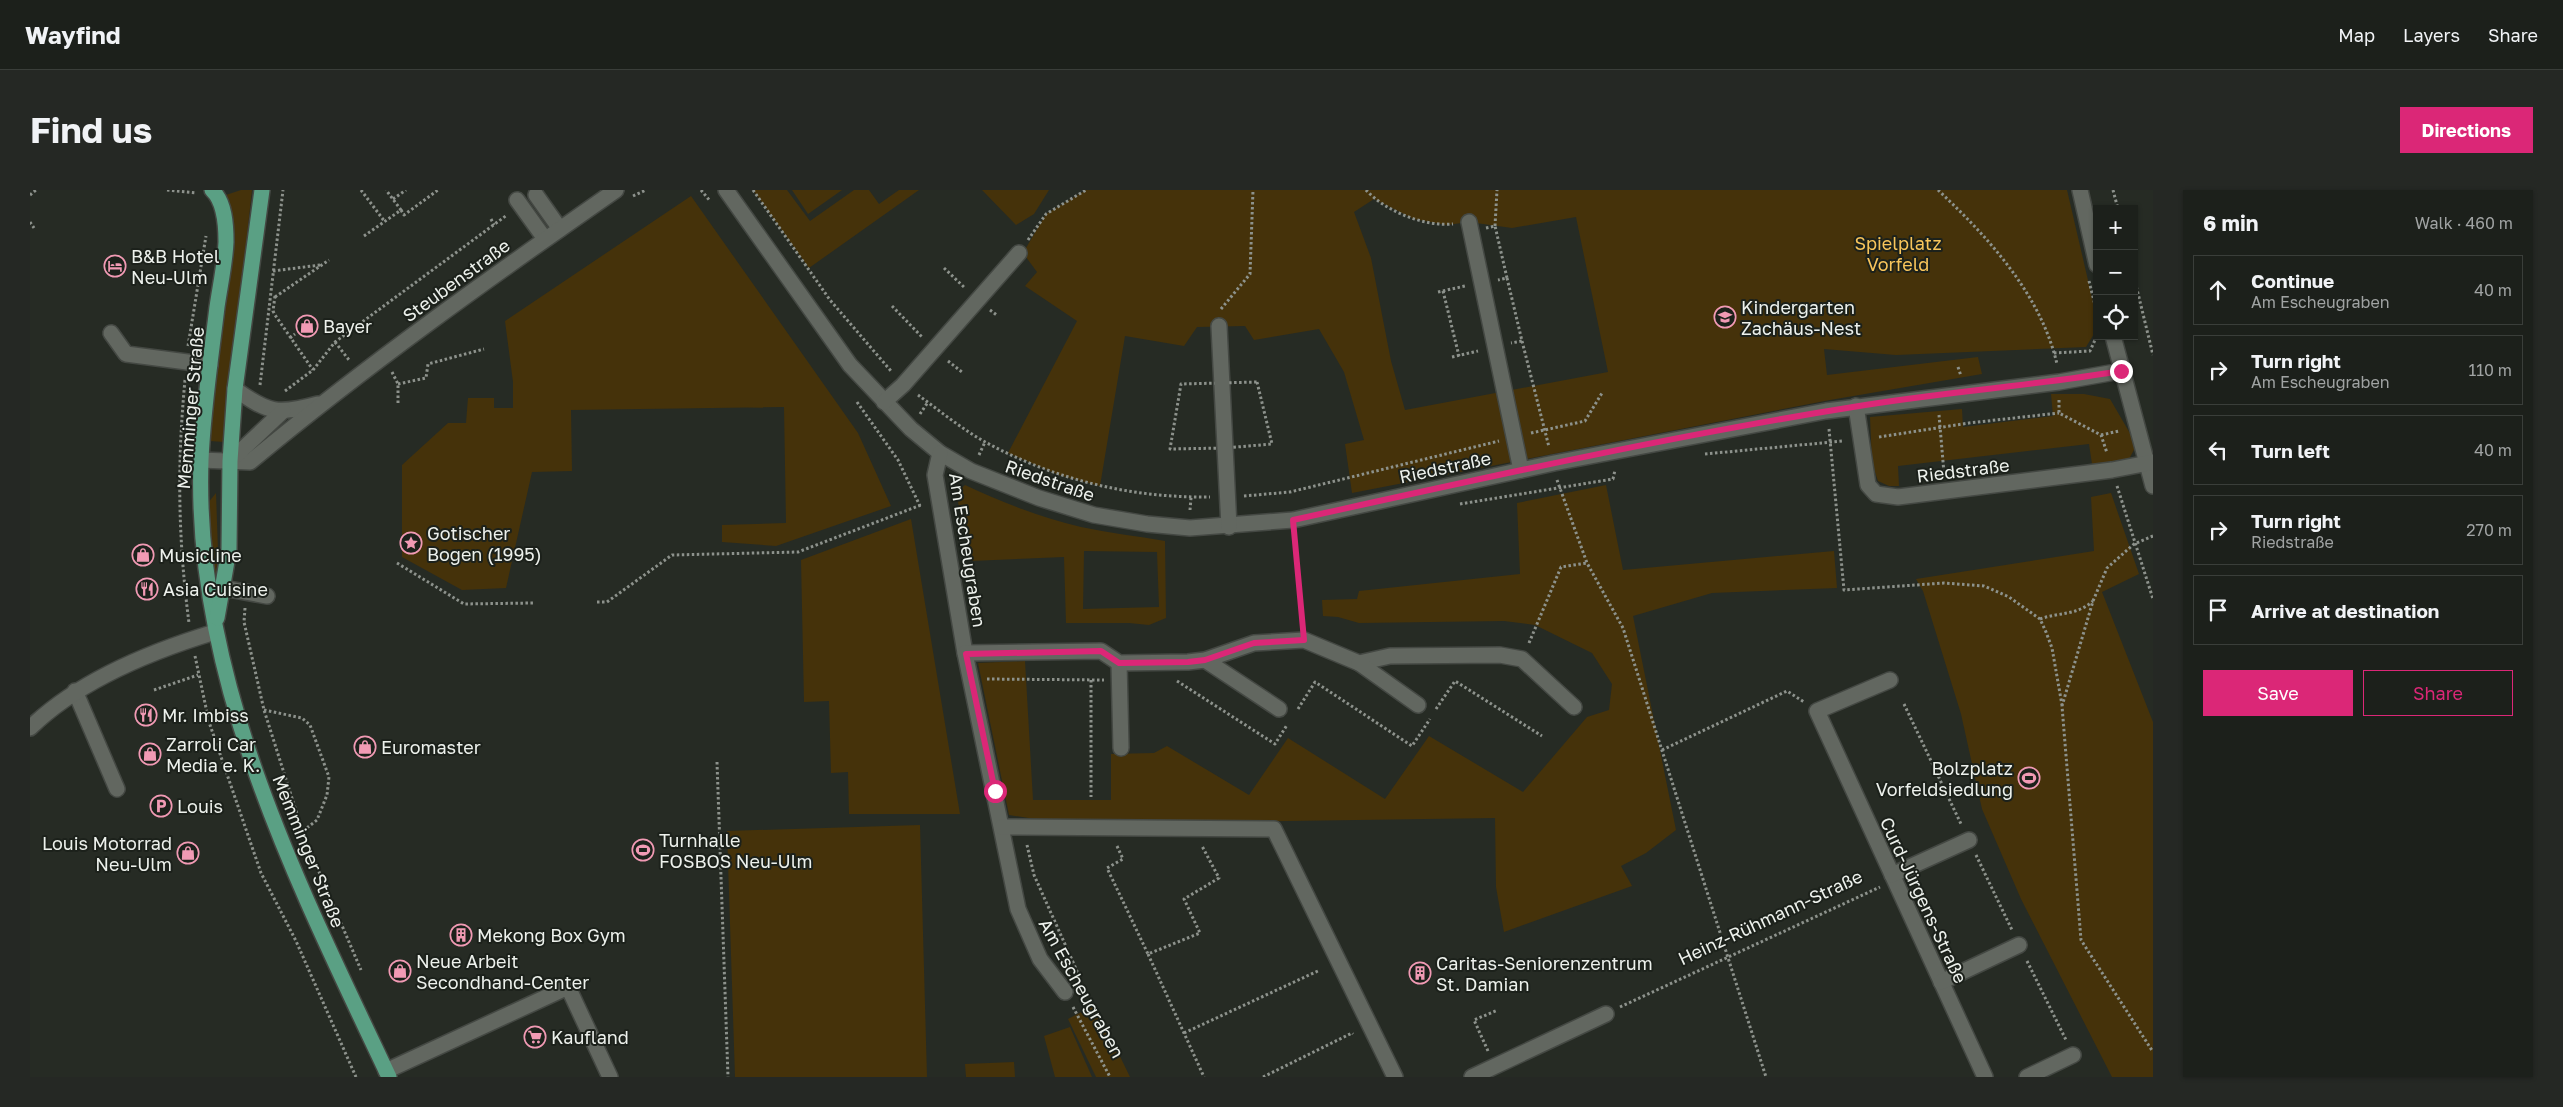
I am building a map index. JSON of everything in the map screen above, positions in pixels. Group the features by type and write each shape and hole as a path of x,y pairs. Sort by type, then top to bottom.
{"main road":[{"name":"Memminger Straße","path":"212,190 217,195 224,215 226,243 210,365 201,460 202,546 215,632 245,736 280,840 333,962 388,1074"},
{"name":"Memminger Straße","path":"215,632 229,550 230,461 236,389 262,190"}],"street":[{"name":"Steubenstraße","path":"201,460 250,462 321,403 440,314 616,190"},
{"name":"Riedstraße","path":"726,190 816,320 850,365 911,430 940,454 1013,489 1094,515 1190,528 1229,527 1293,520 1554,463 1826,411 2059,382 2121,371"},
{"path":"2080,190 2093,250"},
{"path":"536,194 560,229"},
{"path":"519,203 545,239"},
{"path":"1469,222 1521,470"},
{"path":"884,402 903,385 1019,253"},
{"path":"1219,326 1229,527"},
{"path":"111,333 126,354 210,365"},
{"path":"2114,340 2121,371 2149,462 2153,486"},
{"name":"Steubenstraße","path":"236,389 257,406 283,412 321,403"},
{"name":"Riedstraße","path":"1856,406 1868,485 1876,494 1898,497 1946,492 2112,470 2149,462"},
{"path":"230,461 283,412"},
{"name":"Am Escheugraben","path":"940,454 935,475 973,653 1002,827 1018,909 1040,959 1066,992"},
{"path":"222,588 267,596"},
{"path":"30,728 75,691 154,654 215,632"},
{"path":"1120,748 1119,663 1205,660 1254,643 1304,640 1359,663 1418,705"},
{"name":"Am Escheugraben","path":"973,653 1101,651 1119,663"},
{"path":"1359,663 1390,656 1500,655 1522,659 1574,707"},
{"path":"1205,660 1279,709"},
{"path":"1817,711 1890,680"},
{"path":"75,691 117,789"},
{"name":"Curd-Jürgens-Straße","path":"1817,711 1985,1077"},
{"path":"1002,827 1194,830 1274,829 1395,1077"},
{"path":"1893,877 1969,840"},
{"path":"1941,982 2019,945"},
{"path":"388,1074 568,987 610,1077"},
{"path":"1472,1077 1606,1014"},
{"path":"2027,1077 2073,1055"}],"path":[{"path":"30,195 36,190"},
{"path":"283,190 270,300 271,311 313,370"},
{"path":"386,190 404,215 438,190"},
{"path":"393,200 406,190"},
{"path":"753,190 830,300 903,385 986,442 1059,475 1124,492 1179,497 1228,497 1290,492 1585,421 1602,394"},
{"path":"1019,253 1046,214 1086,190"},
{"path":"1219,326 1220,311 1250,274 1253,190"},
{"path":"1366,190 1374,199 1414,219 1447,225 1469,222"},
{"path":"1495,226 1497,190"},
{"path":"1938,190 1996,250 2020,282 2048,329 2054,353 2090,351 2095,340"},
{"path":"2113,190 2117,205"},
{"path":"363,191 385,222"},
{"path":"280,394 313,370 335,342 494,224 519,203"},
{"path":"364,236 401,210"},
{"path":"491,219 494,224"},
{"path":"30,222 34,228"},
{"path":"270,300 329,260"},
{"path":"273,271 321,265"},
{"path":"1443,291 1459,356"},
{"path":"2138,293 2153,355"},
{"path":"257,406 261,371 275,296"},
{"path":"290,338 295,334"},
{"path":"1522,341 1554,463 1558,488 1587,563 1623,628 1766,1077"},
{"path":"398,384 426,378 428,364 484,349"},
{"path":"391,365 391,370 398,384 398,405"},
{"path":"261,371 265,387"},
{"path":"1939,409 1946,492"},
{"path":"1826,411 1844,590 1944,583 1984,586 2009,597 2040,619 2052,648 2062,706 2081,940 2153,1052"},
{"path":"1704,454 1862,439 1969,423 2059,413"},
{"path":"1170,448 1226,448 1272,444"},
{"path":"1451,506 1613,479 1616,463"},
{"path":"1290,492 1304,640"},
{"path":"597,602 607,602 672,555 798,552 914,508"},
{"path":"2062,706 2093,601 2106,568 2134,544 2153,536"},
{"path":"397,563 464,604 534,603"},
{"path":"1522,659 1561,567 1587,563"},
{"path":"246,592 244,622 264,710 302,831 364,976"},
{"path":"2040,619 2051,615 2076,613 2093,601"},
{"path":"973,653 989,688"},
{"path":"154,690 198,675"},
{"path":"1091,680 1091,796"},
{"path":"1662,750 1787,690 1817,711"},
{"path":"1904,704 2073,1055"},
{"path":"264,710 302,718 310,725 329,778 327,796 317,820 302,831"},
{"path":"717,762 728,1077"},
{"path":"1023,828 1034,875 1078,971 1066,992"},
{"path":"1110,829 1123,860 1107,868 1204,1077"},
{"path":"1148,954 1200,933 1184,899 1219,878 1194,830"},
{"name":"Heinz-Rühmann-Straße","path":"1606,1014 1893,877"},
{"path":"1184,1033 1320,970"},
{"name":"Am Escheugraben","path":"1066,992 1110,1077"},
{"path":"1495,1065 1474,1020 1498,1010"},
{"path":"1263,1077 1352,1032 1356,1040"}],"green space":[{"path":"241,190 252,190 224,442 210,441 223,196"},
{"path":"753,190 787,190 810,221 854,190 869,190 879,204 899,190 919,190 809,268"},
{"path":"792,190 842,190 808,214"},
{"path":"982,190 1049,190 1034,214 1016,225"},
{"name":"Spielplatz Vorfeld","path":"1086,190 2067,190 2093,302 2093,336 2086,347 1896,355 1824,349 1827,375 1978,357 1982,374 1830,400 1352,493 1345,444 1364,440 1344,372 1319,329 1254,340 1245,326 1197,327 1184,346 1125,336 1100,486 1059,475 1008,453 1077,321 1025,286 1037,272 1023,253 1046,214","holes":["1374,199 1414,219 1447,225 1469,222 1512,228 1576,217 1608,372 1405,410 1391,361 1371,258 1354,212"]},
{"path":"691,196 858,433 891,506 776,546 722,542 722,525 786,523 784,407 571,410 572,471 532,472 506,588 462,590 402,557 402,465 448,423 466,423 468,398 494,398 494,408 513,408 513,382 505,321"},
{"path":"2051,394 2084,394 2110,399 2131,435 2135,448 2129,459 2092,464 2089,444 1898,466 1899,486 1889,486 1878,481 1872,463 1870,417 1962,409 1963,427 2053,416"},
{"path":"965,485 1051,519 1081,527 1165,541 1166,618 1149,625 1129,623 1066,623 1064,557 971,561 956,493","holes":["1084,551 1157,552 1159,607 1083,609"]},
{"path":"1606,485 1623,570 1834,551 1837,588 1712,593 1633,616 1676,830 1646,853 1621,866 1632,886 1504,932 1496,887 1495,818 1067,824 1009,815 978,663 1025,661 1033,800 1111,800 1111,754 1154,753 1167,746 1249,795 1288,738 1385,799 1429,736 1523,792 1587,717 1609,710 1612,684 1592,653 1535,625 1504,621 1359,623 1338,617 1323,616 1322,600 1357,599 1359,591 1520,574 1517,503"},
{"path":"216,493 218,551 215,586 208,503"},
{"path":"2111,493 2139,574 2102,592 2153,722 2153,1077 2112,1077 2021,899 1982,809 1961,714 1923,591 1916,579 2094,551 2091,497"},
{"path":"911,519 960,814 849,814 848,772 831,773 829,701 804,702 801,560"},
{"path":"920,825 927,1077 735,1077 727,831"},
{"path":"1095,1005 1130,1077 1096,1077 1068,1019"},
{"path":"1070,1027 1092,1077 1055,1077 1044,1036"},
{"path":"1014,1062 1015,1077 966,1077 965,1064"}],"place":[{"name":"B&B Hotel Neu-Ulm","path":"115,266"},
{"name":"Kindergarten Zachäus-Nest","path":"1725,317"},
{"name":"Bayer","path":"307,326"},
{"name":"Gotischer Bogen (1995)","path":"411,543"},
{"name":"Musicline","path":"143,555"},
{"name":"Asia Cuisine","path":"147,589"},
{"name":"Mr. Imbiss","path":"146,715"},
{"name":"Euromaster","path":"365,747"},
{"name":"Zarroli Car Media e. K.","path":"150,754"},
{"name":"Bolzplatz Vorfeldsiedlung","path":"2029,778"},
{"name":"Louis","path":"161,806"},
{"name":"Turnhalle FOSBOS Neu-Ulm","path":"643,850"},
{"name":"Louis Motorrad Neu-Ulm","path":"188,853"},
{"name":"Mekong Box Gym","path":"461,935"},
{"name":"Neue Arbeit Secondhand-Center","path":"400,971"},
{"name":"Caritas-Seniorenzentrum St. Damian","path":"1420,973"},
{"name":"Kaufland","path":"535,1037"}],"route":[{"path":"995,791 966,654 980,652 1101,651 1119,663 1188,662 1205,660 1254,643 1304,640 1293,520 1554,463 1826,411 2059,382 2121,371"}]}
